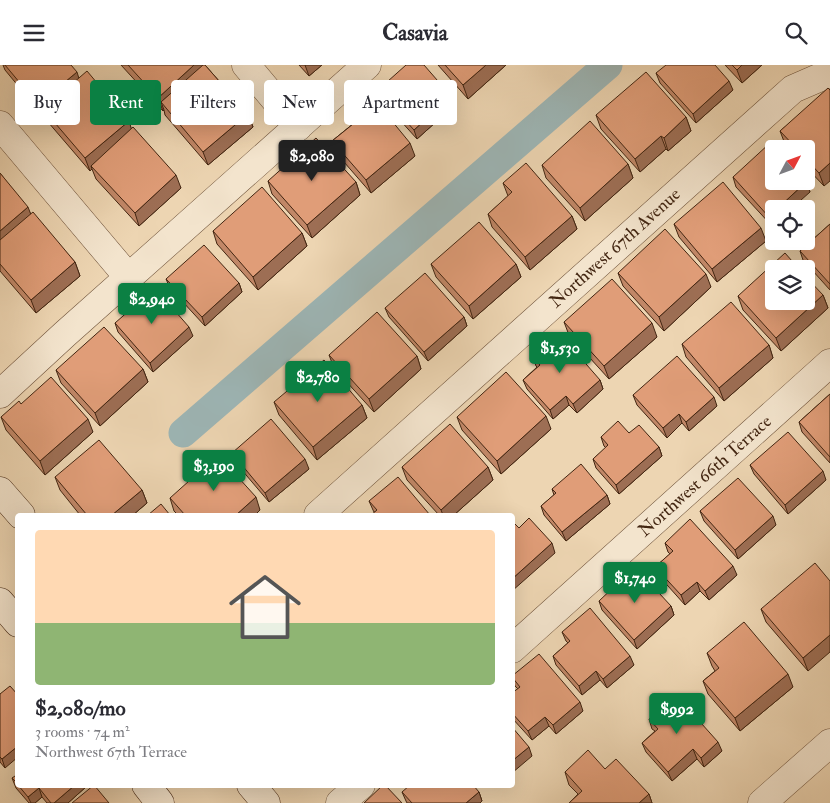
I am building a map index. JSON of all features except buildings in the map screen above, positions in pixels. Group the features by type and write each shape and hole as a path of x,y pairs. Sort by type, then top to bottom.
{"street":[{"path":"246,65 298,127"},
{"path":"0,394 65,333 130,278 367,65"},
{"name":"Northwest 67th Avenue","path":"320,513 793,89 830,73"},
{"path":"0,125 130,278"},
{"name":"Northwest 66th Terrace","path":"515,646 830,363"},
{"path":"0,491 19,513"},
{"path":"0,602 15,620"},
{"path":"762,803 830,743"},
{"path":"148,788 160,803"},
{"path":"254,788 266,803"},
{"path":"340,803 358,788"}],"waterway":[{"path":"183,433 608,65"}]}
